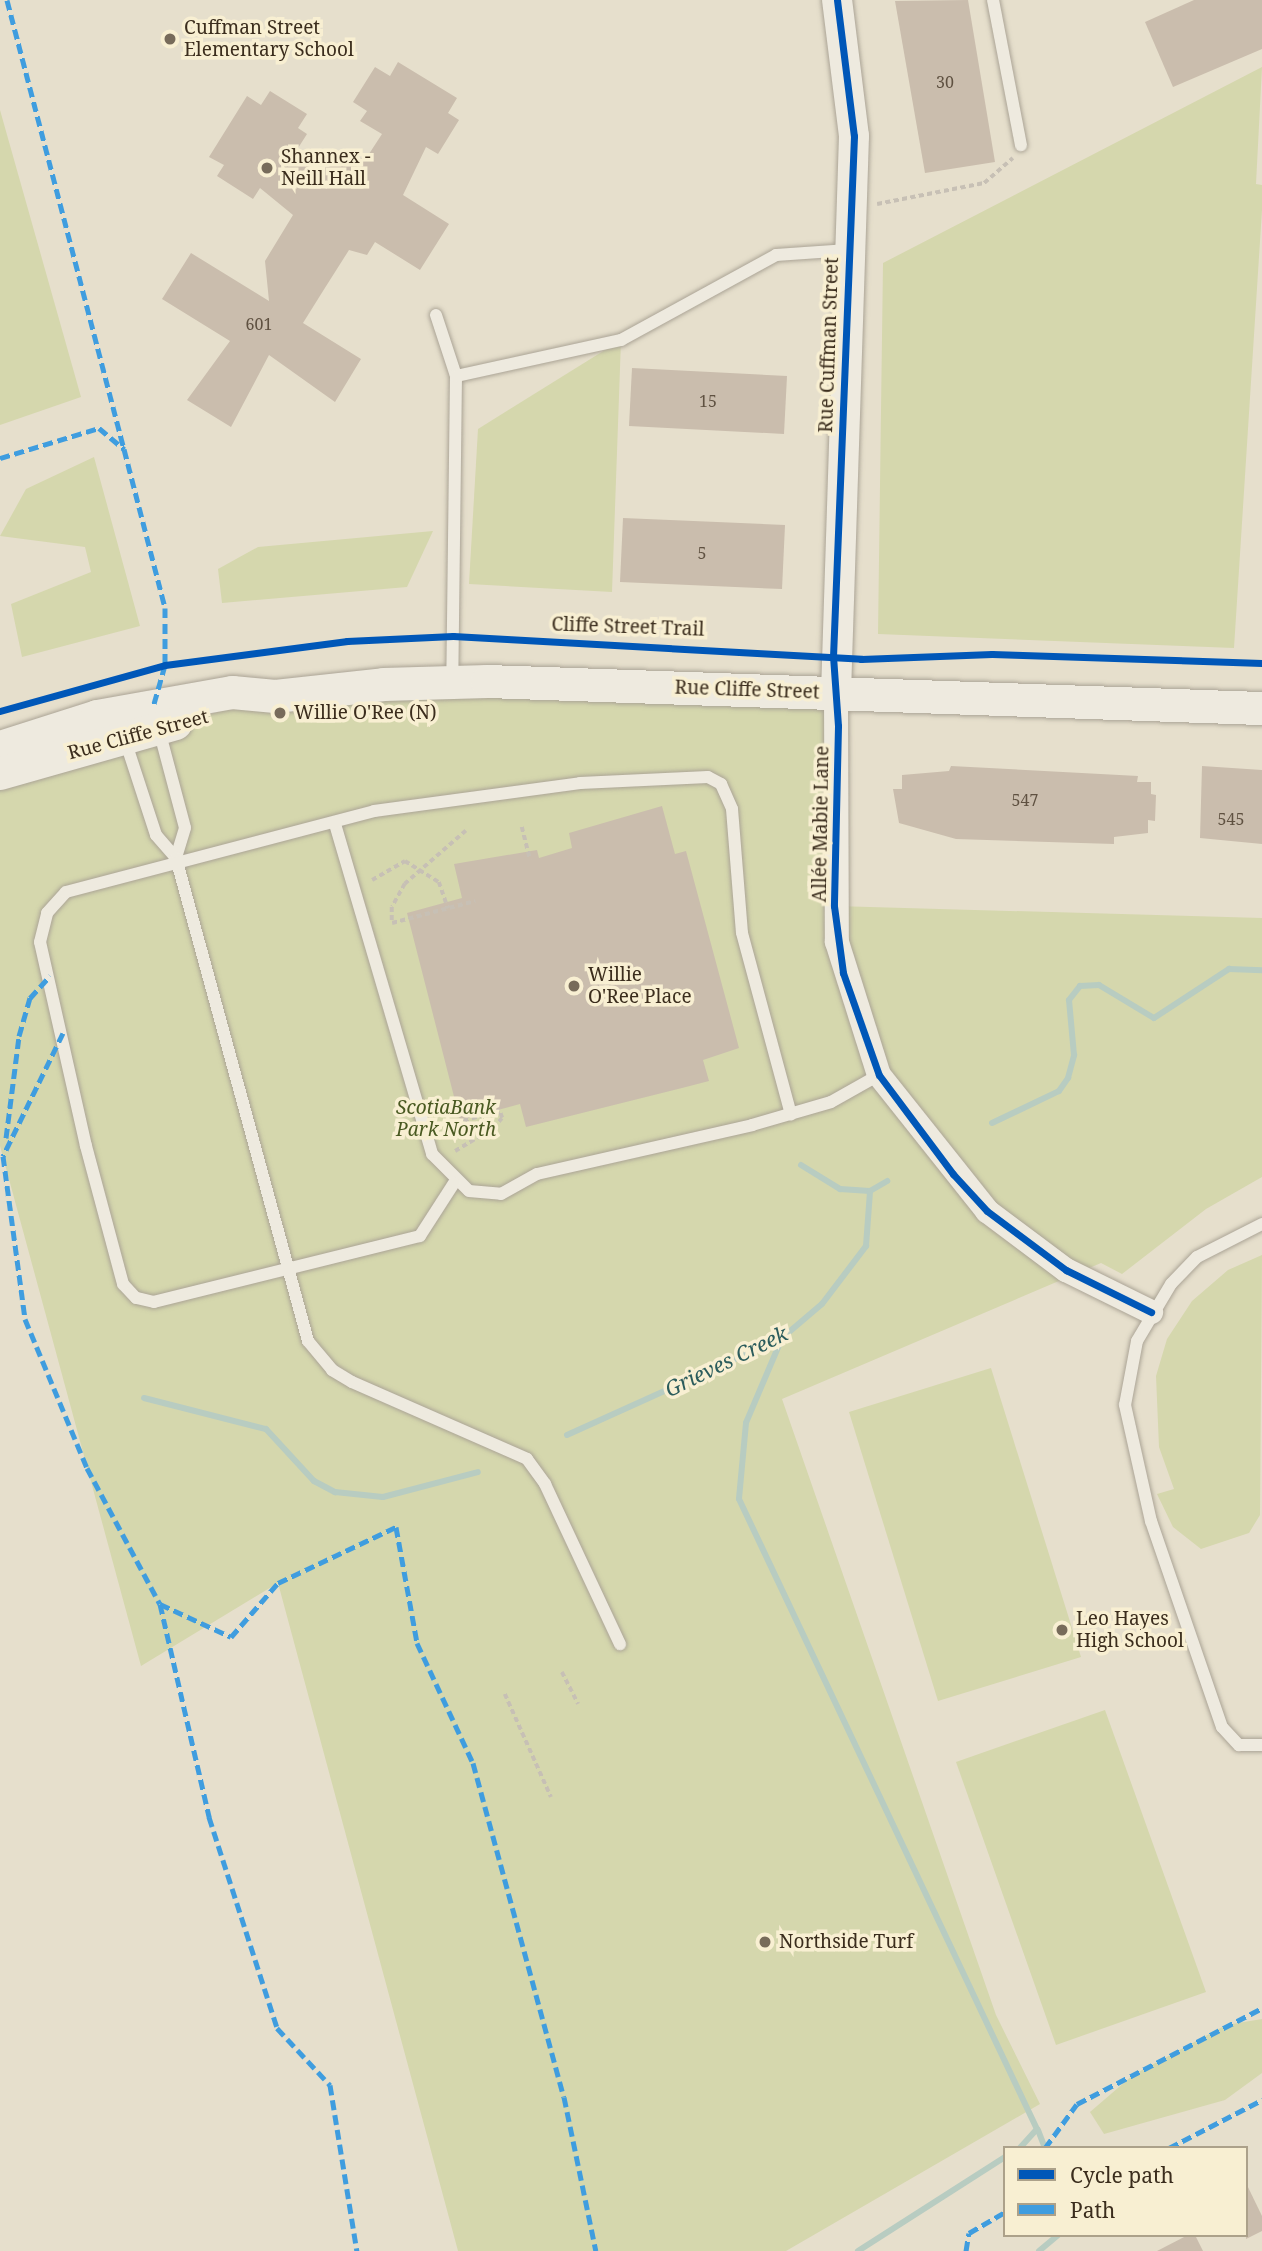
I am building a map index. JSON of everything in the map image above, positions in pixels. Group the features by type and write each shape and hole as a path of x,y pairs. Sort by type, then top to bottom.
{"main road":[{"name":"Rue Cliffe Street","path":"0,773 124,735 156,716 232,692 275,696 452,682 1262,708"},
{"name":"Rue Cliffe Street","path":"0,747 124,735"}],"street":[{"name":"Rue Cuffman Street","path":"836,693 848,250 854,136 837,0"},
{"name":"Allée Mabie Lane","path":"836,693 837,942 880,1075"},
{"path":"880,1075 987,1211 1066,1270 1151,1312"}],"lane":[{"path":"993,0 1021,145"},
{"path":"456,376 621,340 776,255 848,250"},
{"path":"436,315 456,376 452,682"},
{"path":"156,716 185,828 176,858"},
{"path":"124,735 156,835 176,858 302,1329 332,1370 504,1444 532,1465 620,1644"},
{"path":"454,1183 421,1236 154,1302 136,1298 123,1284 114,1256 40,942 42,926 66,891 176,858 335,824 374,811 580,783 693,775 721,785 732,809 742,933 791,1114"},
{"path":"335,824 432,1154 454,1183 483,1196 501,1194 537,1174 791,1114 857,1091 880,1075"},
{"path":"1262,1224 1197,1256 1151,1312 1128,1372 1131,1452 1223,1727 1238,1745 1262,1745"}],"path":[{"path":"877,204 984,183 1004,172 1021,145"},
{"path":"522,827 530,860"},
{"path":"466,831 421,869 397,896 392,923 475,901"},
{"path":"372,880 405,861 439,882 448,908"},
{"path":"447,1125 499,1110 502,1118 492,1128 455,1151"},
{"path":"562,1672 578,1704"},
{"path":"505,1694 551,1797"}],"green space":[{"path":"1262,67 1256,184 1262,185 1262,210 1234,648 878,634 883,263"},
{"path":"0,110 81,397 0,425"},
{"path":"621,340 612,592 469,584 478,429"},
{"path":"94,457 140,626 22,657 11,604 91,572 85,547 0,536 26,489"},
{"path":"433,531 407,587 222,603 218,569 258,547"},
{"name":"ScotiaBank Park North","path":"836,693 835,906 1262,918 1262,1177 1206,1209 1122,1274 1101,1263 782,1399 996,2015 1040,2104 786,2251 458,2251 278,1583 141,1666 0,1146 0,773 275,696"},
{"path":"1262,1255 1260,1515 1249,1533 1201,1549 1173,1527 1157,1494 1174,1489 1159,1447 1156,1376 1167,1339 1192,1301 1228,1270"},
{"path":"991,1368 1081,1657 938,1701 849,1412"},
{"path":"1105,1710 1206,1992 1056,2045 956,1762"},
{"path":"1262,2019 1262,2073 1225,2100 1104,2134 1090,2112 1133,2075 1226,2025"}],"building":[{"path":"968,0 995,162 925,173 895,1"},
{"path":"1194,0 1262,0 1262,49 1173,87 1145,22"},
{"path":"398,62 457,98 448,113 459,120 438,154 426,147 403,195 449,224 420,270 375,242 367,255 349,250 303,323 361,359 335,402 269,355 231,427 187,400 230,341 162,299 191,253 269,301 265,261 293,215 260,188 253,199 217,176 224,165 209,157 247,96 261,105 270,91 307,114 298,128 307,134 293,156 315,170 367,157 382,134 360,121 367,111 353,102 375,67 390,76"},
{"path":"632,368 787,376 784,434 629,426"},
{"path":"623,518 785,525 782,589 620,582"},
{"path":"951,766 1138,776 1137,782 1151,782 1151,794 1156,795 1155,821 1148,820 1148,833 1114,837 1114,844 956,839 899,823 893,789 902,789 902,775 949,771"},
{"path":"1202,766 1262,770 1262,844 1200,838"},
{"name":"Willie O'Ree Place","path":"662,806 675,854 686,851 739,1048 703,1060 709,1081 682,1088 526,1127 520,1104 460,1120 407,913 462,898 454,864 537,850 539,858 572,848 569,833"},
{"path":"1248,2187 1262,2216 1262,2231 1246,2239"},
{"path":"1184,2237 1196,2237 1203,2251 1157,2251"}],"waterway":[{"name":"Grieves Creek","path":"992,1123 1059,1091 1068,1078 1074,1055 1069,1000 1080,986 1099,985 1154,1018 1229,969 1262,970"},
{"path":"801,1165 840,1189 870,1191"},
{"name":"Grieves Creek","path":"567,1435 782,1338 822,1304 866,1246 870,1191 887,1181"},
{"path":"782,1338 746,1423 739,1499 1037,2129 1022,2146"},
{"name":"Grieves Creek","path":"144,1398 266,1429 314,1481 335,1492 383,1497 478,1472"},
{"path":"1038,2130 1044,2146"},
{"path":"858,2251 1003,2158"},
{"path":"1039,2251 1056,2237"}],"marked path":[{"path":"7,0 124,449"},
{"path":"0,458 99,428 124,449 165,608 165,665 153,707"},
{"path":"6,1138 19,1036 30,998 50,976"},
{"path":"63,1033 3,1156 25,1319 87,1468 160,1604 209,1817 277,2028 330,2085 357,2251"},
{"path":"160,1604 231,1637 278,1583 396,1527 417,1643 473,1763 564,2097 596,2251"},
{"path":"1046,2146 1077,2104 1262,2008"},
{"path":"1173,2146 1262,2100"},
{"path":"966,2251 969,2233 1003,2213"}],"cycle path":[{"path":"837,0 854,136 833,656 838,726 834,906 843,973 879,1075 953,1174 987,1211 1066,1270 1151,1312"},
{"name":"Cliffe Street Trail","path":"0,711 165,665 347,641 453,636 861,659 992,654 1262,663"}],"place":[{"name":"Cuffman Street Elementary School","path":"170,39"},
{"name":"Shannex - Neill Hall","path":"267,168"},
{"name":"Willie O'Ree (N)","path":"280,713"},
{"name":"Willie O'Ree Place","path":"574,986"},
{"name":"Leo Hayes High School","path":"1062,1630"},
{"name":"Northside Turf","path":"765,1942"}]}
